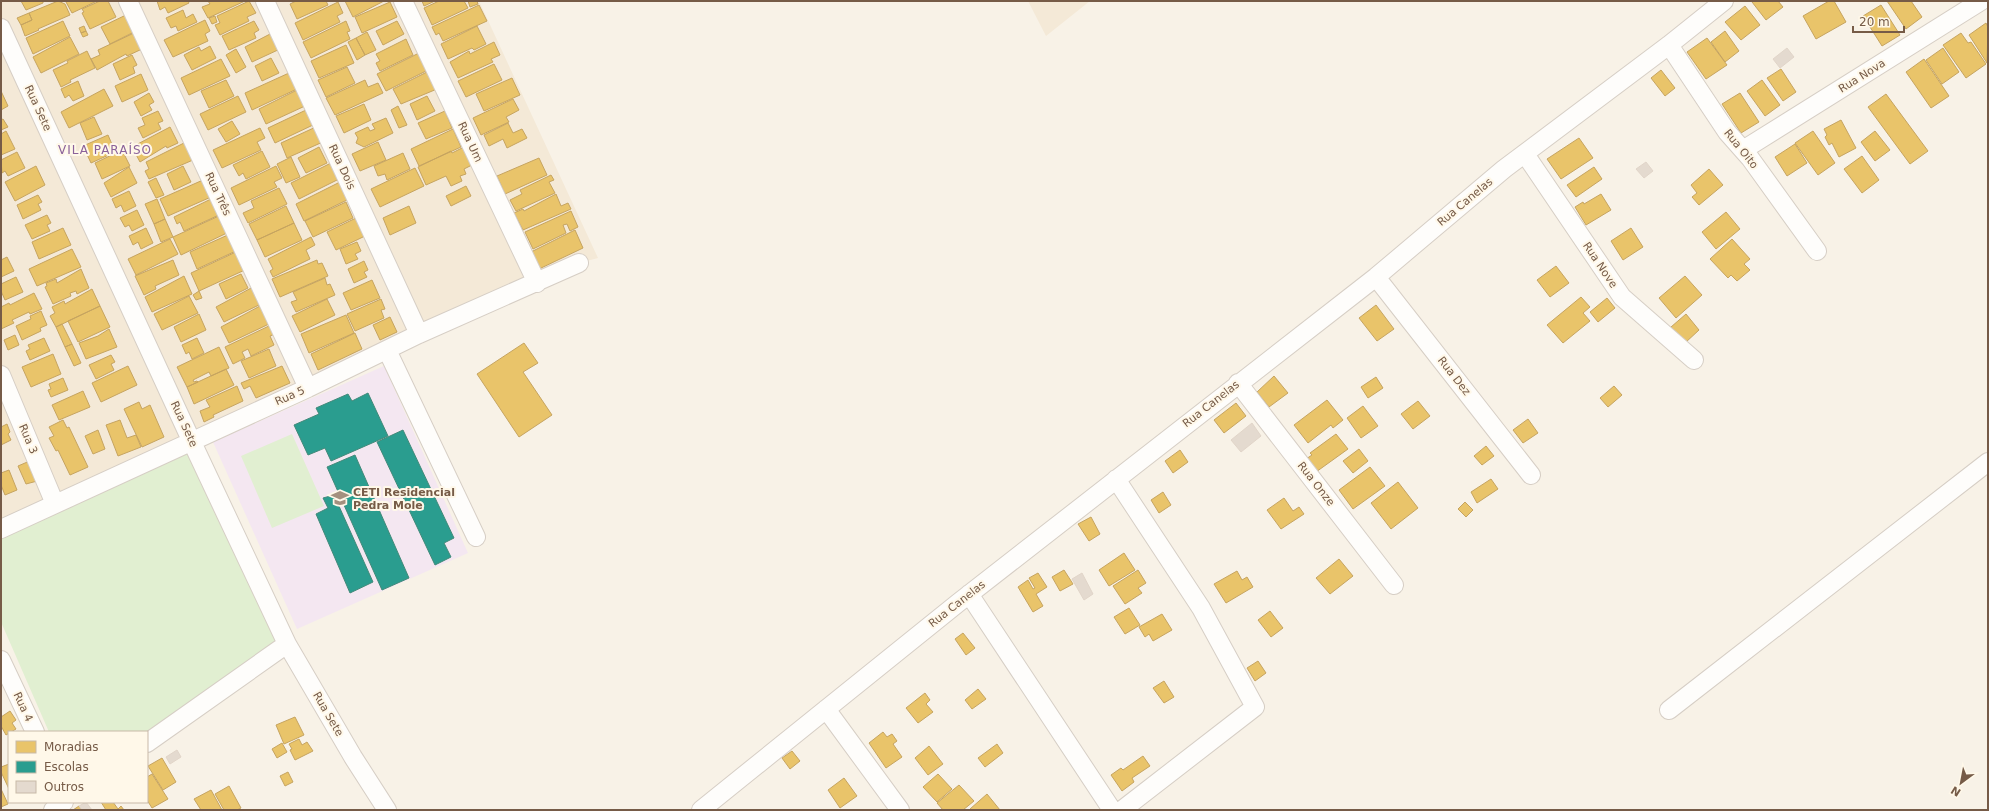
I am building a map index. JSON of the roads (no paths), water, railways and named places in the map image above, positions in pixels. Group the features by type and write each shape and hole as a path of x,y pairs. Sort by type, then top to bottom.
{"street":[{"name":"Rua Três","path":"128,1 308,388"},
{"name":"Rua Dois","path":"265,1 419,334"},
{"name":"Rua Um","path":"403,1 537,283"},
{"name":"Rua Canelas","path":"701,810 969,594 1376,277 1504,169 1669,45 1724,1"},
{"name":"Rua Nova","path":"1743,150 1981,1"},
{"name":"Rua Sete","path":"1,28 287,644 353,757 387,810"},
{"name":"Rua Oito","path":"1669,45 1726,132 1743,150 1817,251"},
{"name":"Rua Nove","path":"1525,154 1622,297 1694,360"},
{"name":"Rua 5","path":"1,528 191,440 308,388 419,334 580,263"},
{"name":"Rua Dez","path":"1376,277 1531,475"},
{"path":"387,350 476,537"},
{"name":"Rua 3","path":"1,375 55,504"},
{"name":"Rua Onze","path":"1238,383 1394,585"},
{"path":"1669,710 1988,462"},
{"path":"1116,479 1201,608 1255,706 1122,810"},
{"path":"969,594 1112,810"},
{"path":"148,742 287,644"},
{"name":"Rua 4","path":"1,660 35,731"},
{"path":"826,709 900,810"},
{"path":"53,810 63,803"}],"place":[{"name":"CETI Residencial Pedra Mole","path":"340,498"}],"district":[{"name":"VILA PARAÍSO","path":"105,150"}]}
